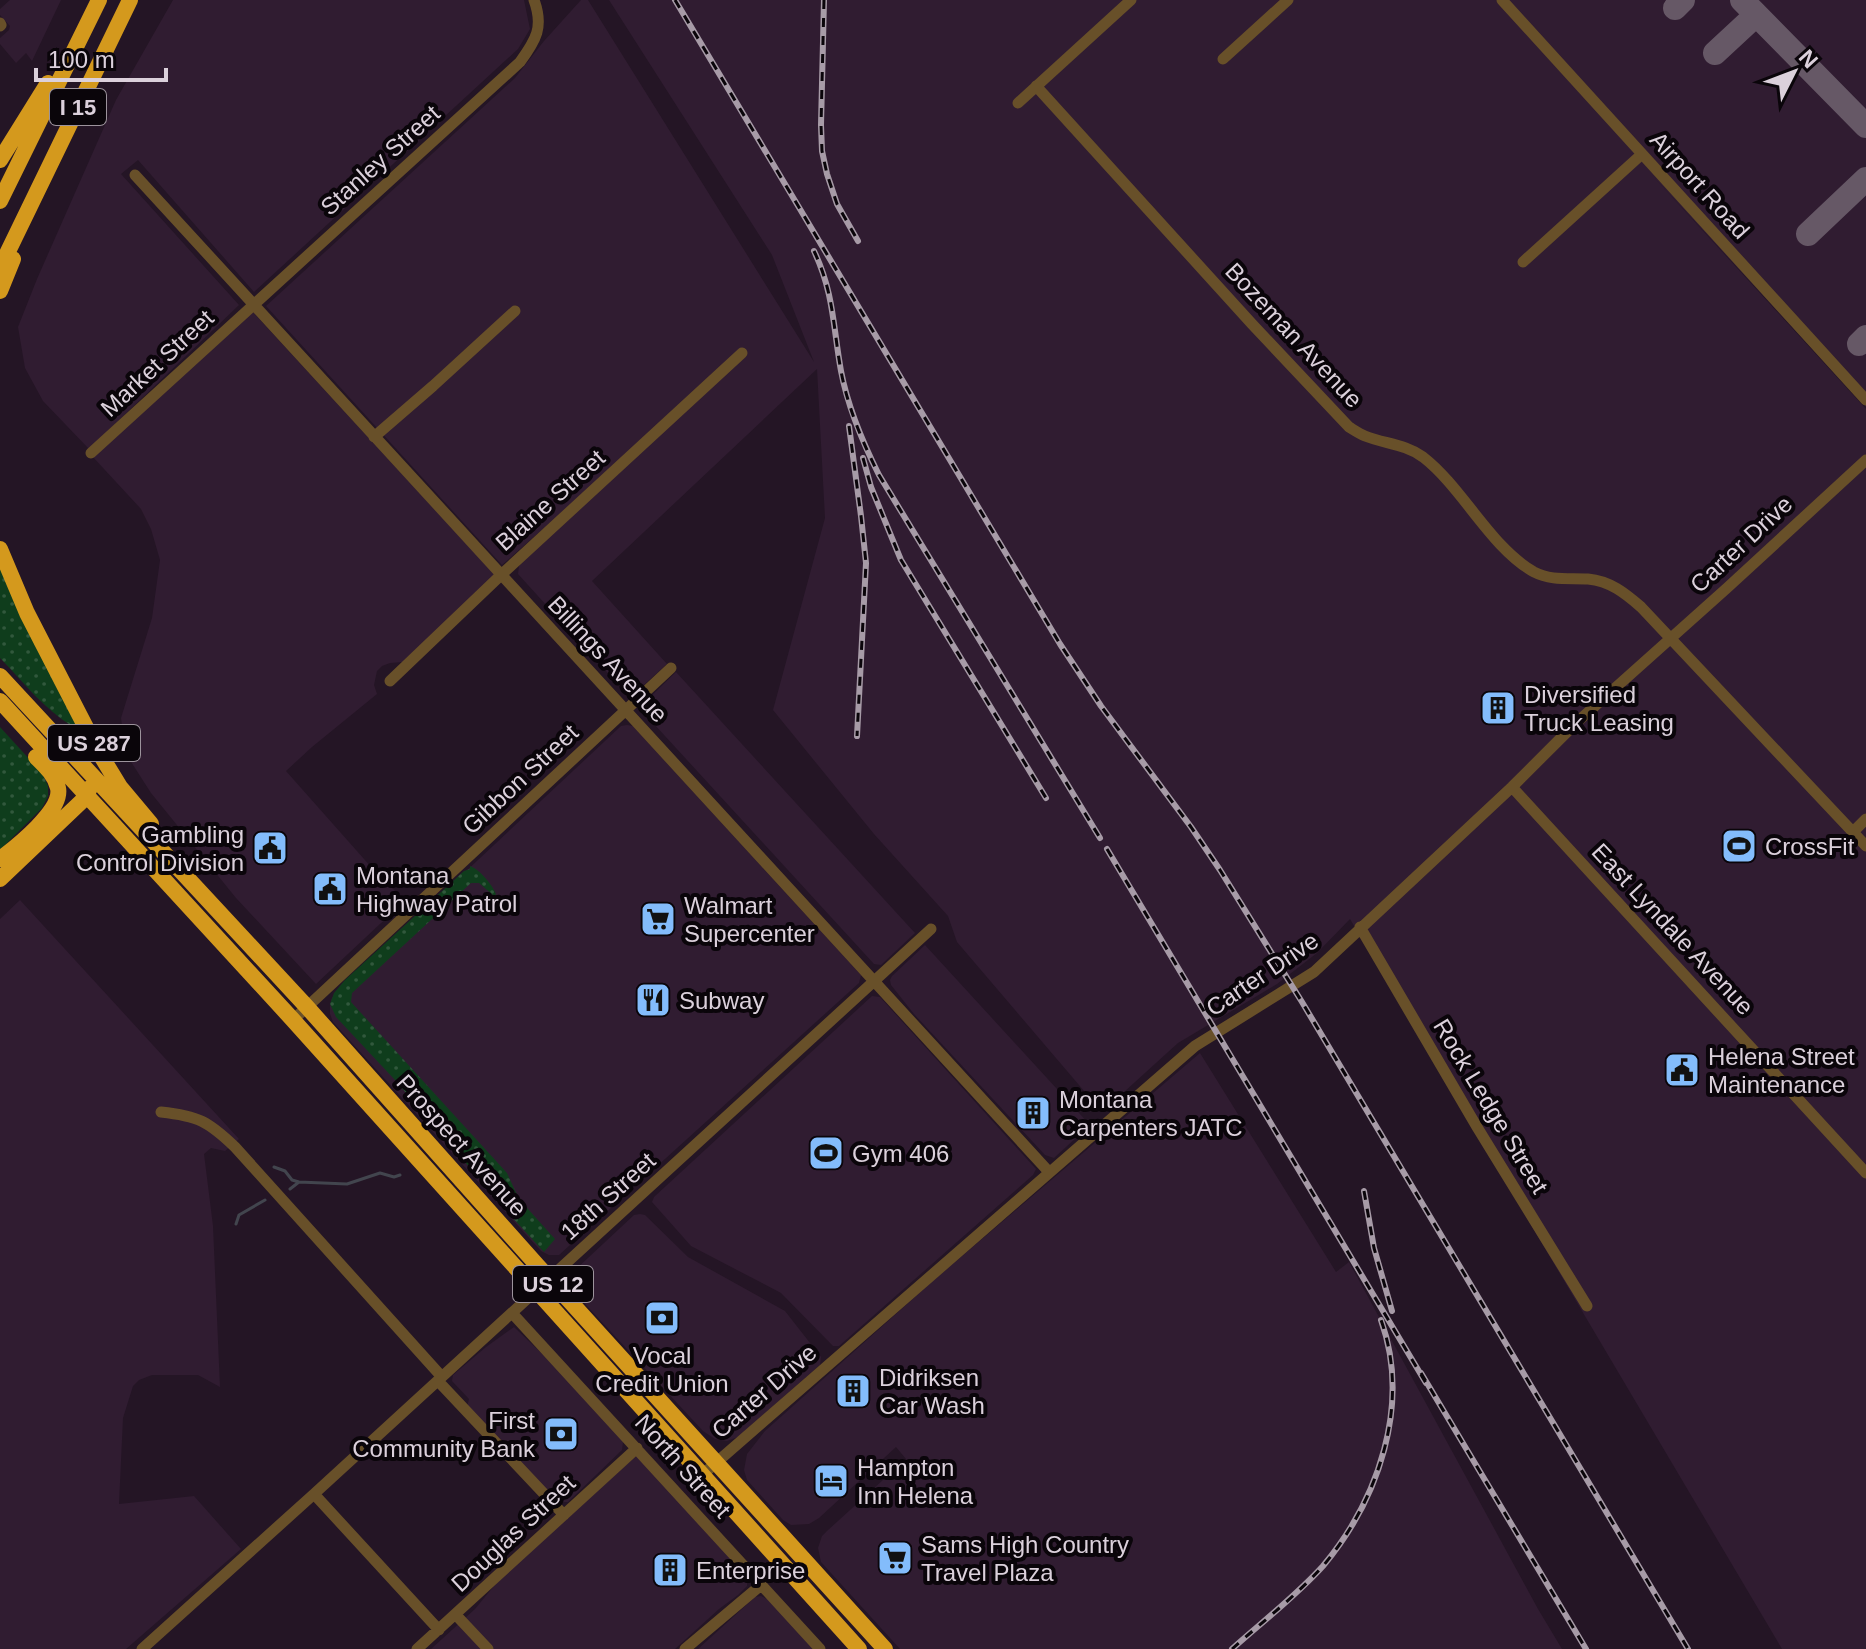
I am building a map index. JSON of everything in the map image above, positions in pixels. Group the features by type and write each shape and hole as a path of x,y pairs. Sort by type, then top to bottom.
{"highway":[{"name":"I 15","path":"0,201 99,0"},
{"name":"I 15","path":"0,268 130,0"},
{"path":"0,160 52,77 72,54"},
{"path":"0,291 28,222 26,214"},
{"name":"US 287","path":"0,549 33,624 108,769 223,917"},
{"name":"Prospect Avenue","path":"0,676 307,1007 702,1475 859,1649"},
{"name":"Prospect Avenue","path":"0,701 293,1020 716,1463 885,1649"},
{"path":"0,717 50,772 59,791 57,801 48,814 0,859"},
{"path":"0,879 87,795 89,780 82,765"}],"street":[{"name":"Stanley Street","path":"253,305 520,62 532,45 539,25 534,0"},
{"path":"1018,103 1131,0"},
{"path":"1223,59 1288,0"},
{"name":"Airport Road","path":"1502,0 1866,400"},
{"name":"Bozeman Avenue","path":"1036,86 1349,427 1363,436 1404,446 1423,457 1503,545 1534,572 1545,577 1588,579 1622,590 1866,846"},
{"path":"1523,262 1642,154"},
{"name":"Billings Avenue","path":"135,175 1049,1172"},
{"name":"Market Street","path":"91,453 253,305"},
{"path":"374,437 515,311"},
{"name":"Blaine Street","path":"390,681 742,353"},
{"name":"Carter Drive","path":"702,1475 1195,1046 1314,972 1576,723 1866,460"},
{"name":"Gibbon Street","path":"293,1020 671,668"},
{"name":"East Lyndale Avenue","path":"1512,787 1866,1173"},
{"path":"1853,832 1866,819"},
{"name":"Rock Ledge Street","path":"1360,927 1587,1306"},
{"name":"18th Street","path":"142,1649 931,929"},
{"path":"161,1112 200,1119 216,1128 564,1515"},
{"name":"North Street","path":"512,1313 820,1649"},
{"name":"Douglas Street","path":"417,1649 637,1448"},
{"path":"314,1494 439,1630"},
{"path":"685,1649 761,1585"},
{"path":"456,1615 488,1649"}],"shaded area":[{"path":"10,0 61,0 32,61 26,53 16,63 0,44 0,38 10,26 0,15 0,9"},
{"path":"173,0 524,0 530,29 518,49 254,292 138,160 121,174 239,305 89,449 43,401 25,368 18,327 116,100"},
{"path":"581,0 588,0 814,362 772,255 609,0 1866,0 1866,407 1650,173 1866,409 1866,1649 1782,1649 1350,919 1317,953 1277,984 1178,1043 1102,1112 957,942 948,916 874,834 773,710 825,518 817,369 592,581 667,664 634,694 630,694 518,574 519,566 544,528 502,565 266,306 515,78"},
{"path":"252,311 495,575 403,662 382,666 377,671 374,685 377,694 286,771 407,903 316,984 236,898 151,793 126,754 121,718 152,618 160,560 141,509 92,456"},
{"path":"676,672 915,933 881,965 874,964 643,712 644,703"},
{"path":"621,726 633,726 861,975 859,983 559,1255 549,1255 541,1251 333,1022 330,1006 339,990"},
{"path":"20,900 239,1139 225,1151 211,1148 204,1154 213,1226 220,1387 198,1375 152,1375 133,1386 123,1418 119,1504 194,1496 241,1549 126,1649 0,1649 0,919"},
{"path":"925,945 1090,1125 1054,1158 1045,1155 914,1014 891,985 892,976"},
{"path":"872,996 880,997 1036,1169 1033,1175 839,1346 833,1346 781,1293 691,1246 652,1202"},
{"path":"1200,1053 1336,1272 1349,1262 1562,1649 900,1649 821,1562 818,1548 822,1536 906,1459 896,1447 809,1524 791,1525 783,1520 747,1480 744,1470 747,1454 765,1431 934,1280"},
{"path":"634,1215 645,1215 688,1257 785,1311 821,1357 820,1365 738,1437 727,1441 715,1439 703,1431 574,1292 574,1271"},
{"path":"514,1327 555,1366 623,1442 622,1450 568,1502 554,1502 467,1407 469,1399 452,1381 453,1375"},
{"path":"637,1455 742,1569 747,1586 738,1595 675,1649 431,1649 475,1609 499,1580"},
{"path":"755,1597 769,1600 813,1649 698,1649"}],"green space":[{"path":"0,568 78,725 72,726 52,712 0,658"},
{"path":"0,727 42,773 48,786 48,796 42,808 0,850"},
{"path":"470,866 485,877 496,894 494,896 479,883 471,883 352,993 351,1002 507,1173 519,1199 555,1239 544,1252 490,1193 489,1186 336,1017 330,1004 334,993 345,980"}],"waterway":[{"path":"274,1167 299,1182 347,1184 380,1173 394,1177 400,1175"},
{"path":"290,1189 299,1182"},
{"path":"236,1224 239,1215 265,1200"}],"taxiway":[{"path":"1675,8 1683,0"},
{"path":"1742,0 1866,126"},
{"path":"1715,53 1756,15"},
{"path":"1808,234 1866,179"},
{"path":"1859,344 1866,337"}],"railway":[{"path":"675,0 1060,644 1101,706 1191,827 1302,1002 1688,1649"},
{"path":"824,0 822,151 837,204 858,241"},
{"path":"814,251 829,296 848,398 879,475 1100,838"},
{"path":"849,426 866,563 857,736"},
{"path":"863,458 871,487 901,560 1046,798"},
{"path":"1107,849 1426,1383"},
{"path":"1364,1191 1374,1248 1392,1311"},
{"path":"1232,1649 1323,1566 1343,1540 1374,1481 1391,1417 1389,1352 1381,1320"},
{"path":"1421,1373 1586,1649"}],"place":[{"name":"Diversified Truck Leasing","path":"1498,708"},
{"name":"CrossFit","path":"1739,846"},
{"name":"Gambling Control Division","path":"270,848"},
{"name":"Montana Highway Patrol","path":"330,889"},
{"name":"Walmart Supercenter","path":"658,919"},
{"name":"Subway","path":"653,1000"},
{"name":"Helena Street Maintenance","path":"1682,1070"},
{"name":"Montana Carpenters JATC","path":"1033,1113"},
{"name":"Gym 406","path":"826,1153"},
{"name":"Vocal Credit Union","path":"662,1318"},
{"name":"Didriksen Car Wash","path":"853,1391"},
{"name":"First Community Bank","path":"561,1434"},
{"name":"Hampton Inn Helena","path":"831,1481"},
{"name":"Sams High Country Travel Plaza","path":"895,1558"},
{"name":"Enterprise","path":"670,1570"}]}
